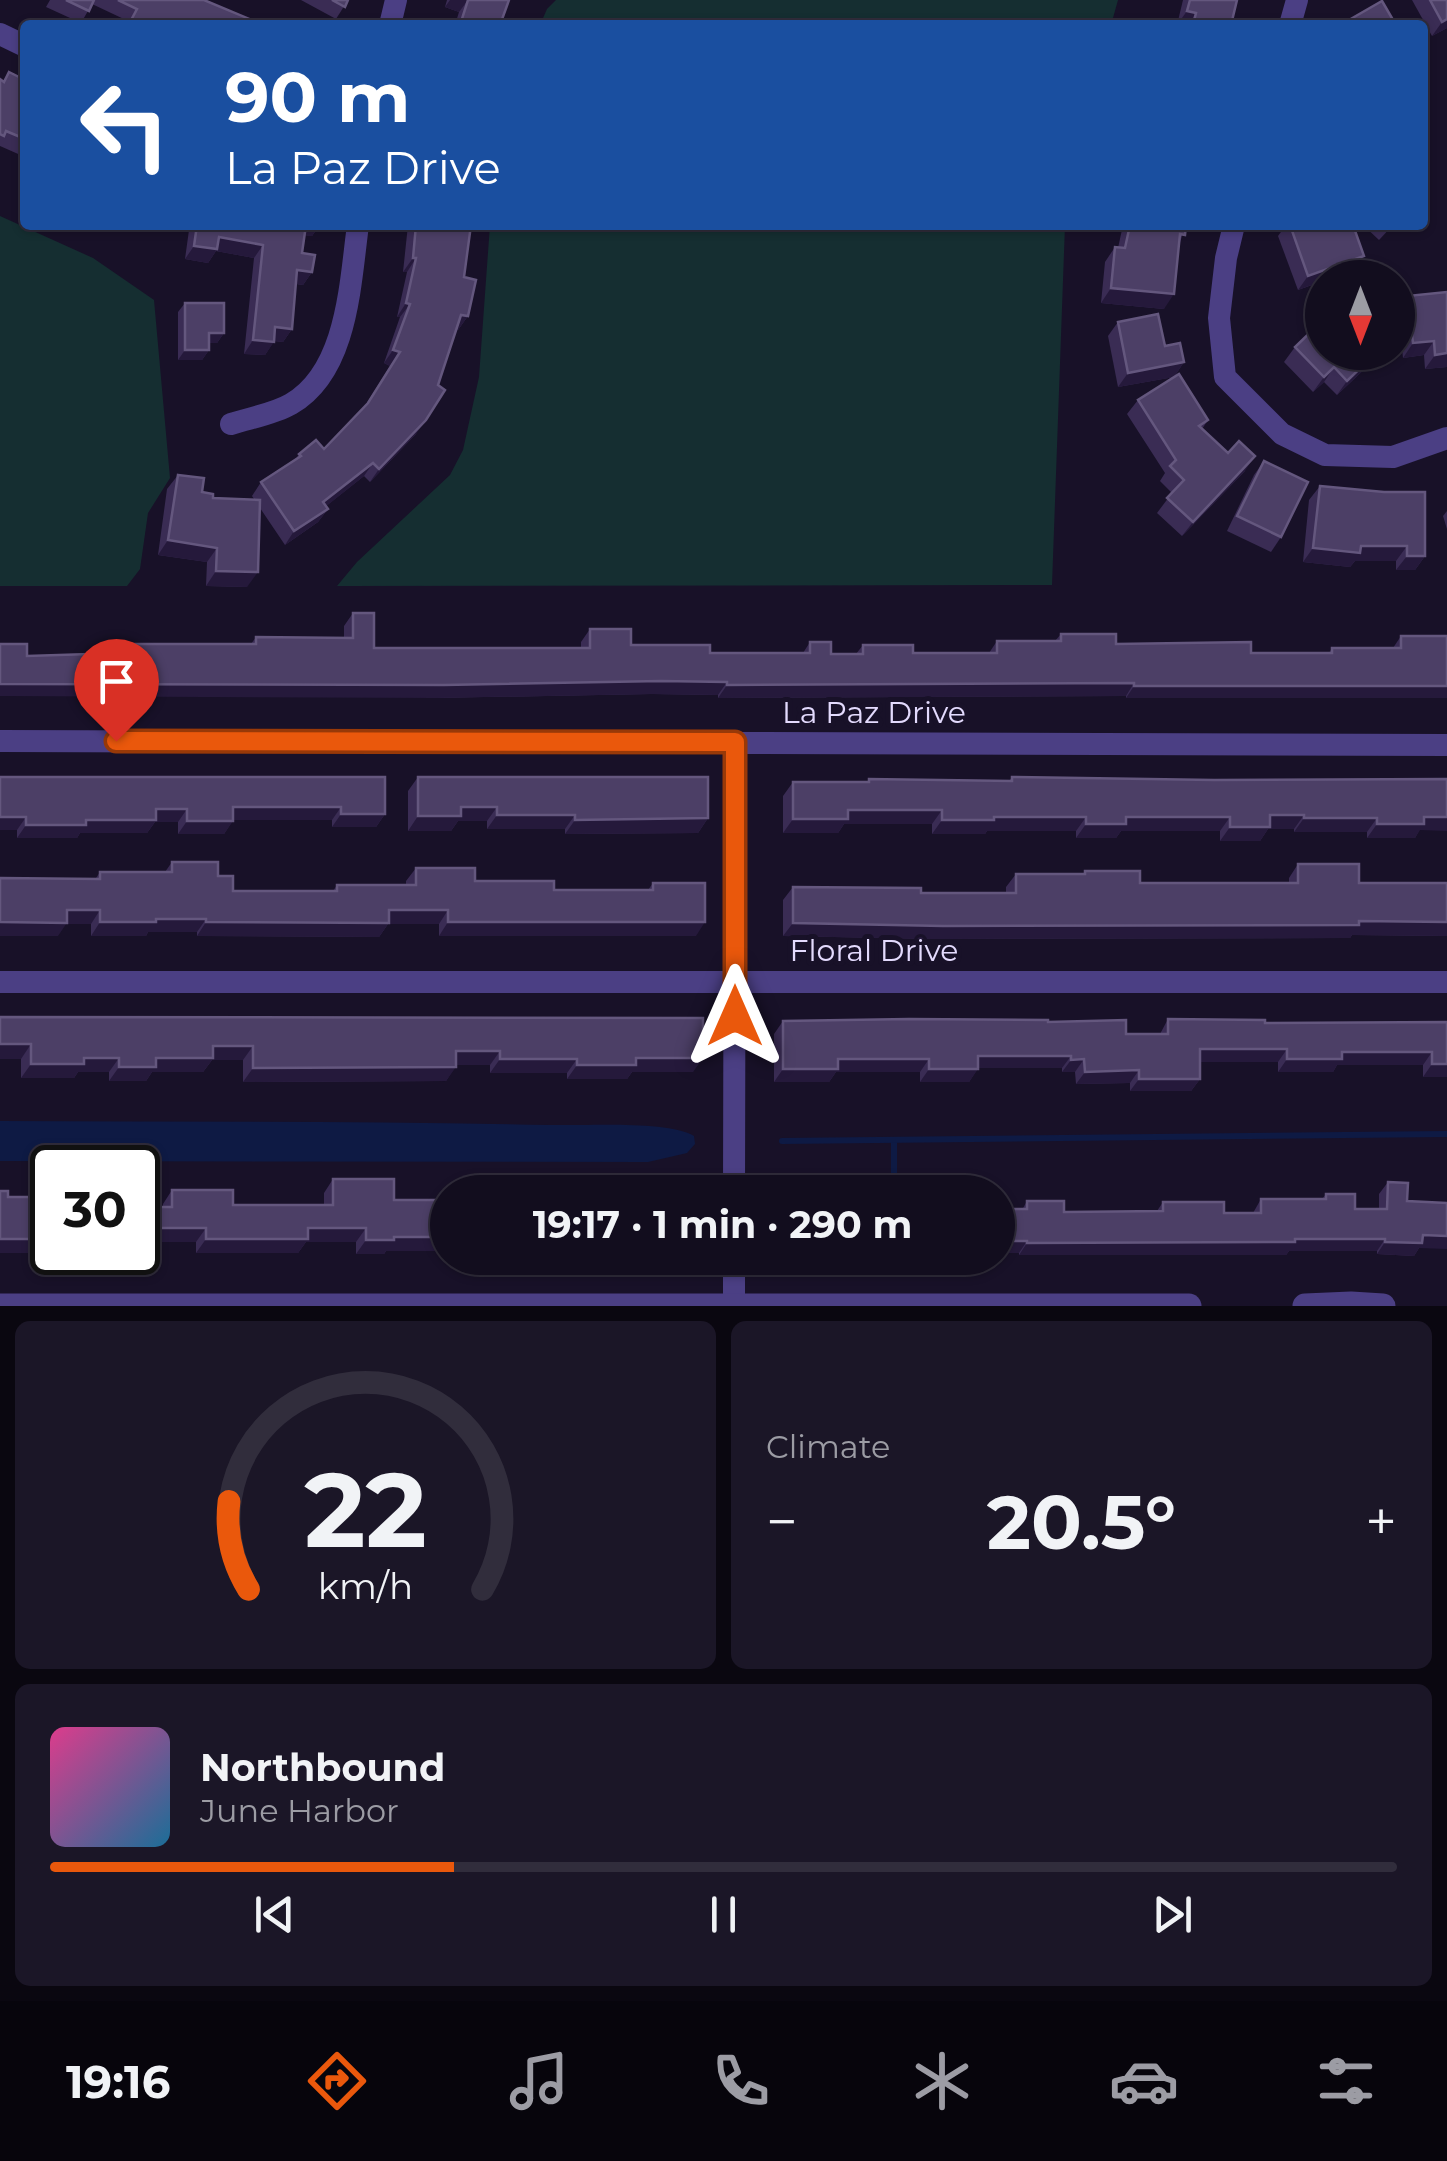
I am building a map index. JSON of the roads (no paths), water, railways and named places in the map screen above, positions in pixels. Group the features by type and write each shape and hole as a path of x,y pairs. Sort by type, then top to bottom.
{"street":[{"path":"230,424 290,405 324,370 340,336 357,230"},
{"path":"1233,230 1218,318 1225,378 1282,434 1325,455 1393,458 1447,438"},
{"name":"La Paz Drive","path":"0,741 1447,745"},
{"path":"734,1175 735,742"},
{"name":"Floral Drive","path":"0,982 1447,982"},
{"path":"734,1275 734,1305"},
{"path":"0,1306 1189,1306"},
{"path":"1306,1306 1383,1306"}],"water":[{"path":"0,1121 625,1125 682,1131 694,1136 695,1144 687,1153 648,1162 160,1161 160,1145 30,1145 30,1161 0,1161"}],"waterway":[{"path":"782,1141 1447,1134"},
{"path":"894,1140 894,1175"}]}
